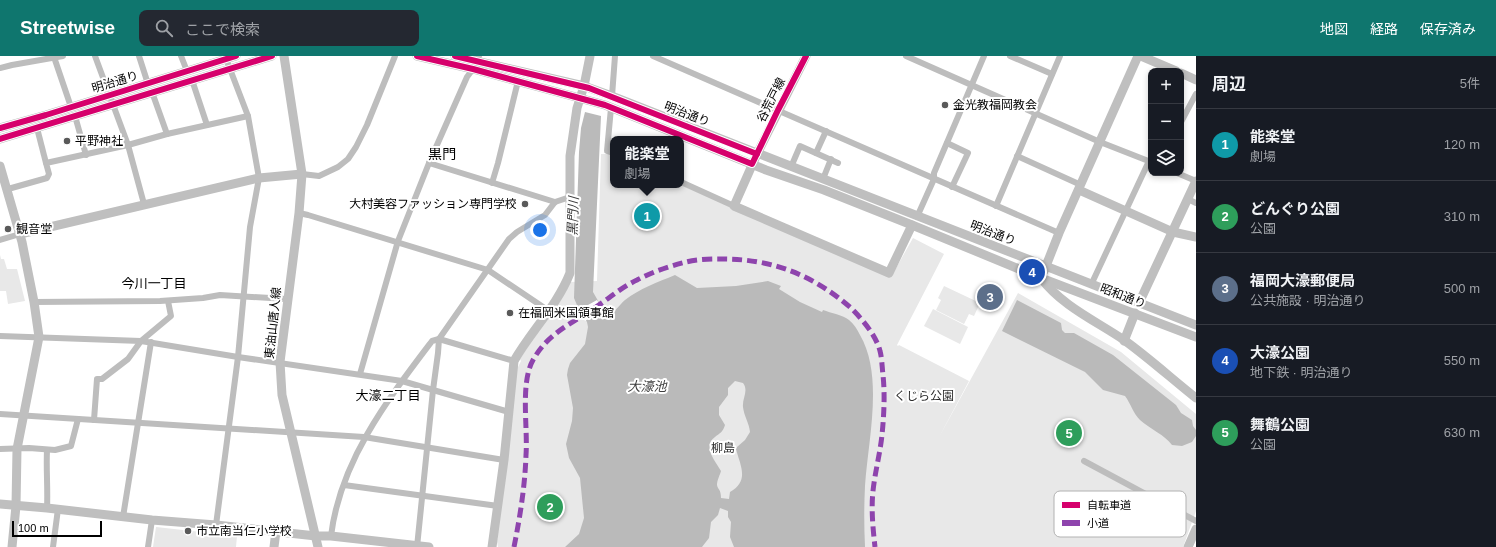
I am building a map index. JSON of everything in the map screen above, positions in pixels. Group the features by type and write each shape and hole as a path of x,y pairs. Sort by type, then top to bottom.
{"street":[{"path":"0,68 63,56"},
{"path":"95,56 128,145 144,204"},
{"path":"139,56 148,84"},
{"path":"181,56 187,71"},
{"name":"明治通り","path":"0,128 148,84 226,57 236,56"},
{"name":"明治通り","path":"0,139 272,56"},
{"name":"東油山唐人線","path":"284,56 302,174 299,214 280,362 282,395 318,547"},
{"path":"0,240 144,204 259,178 302,174 319,176 338,167 348,159 356,147 367,125 395,56"},
{"path":"417,56 476,62 518,81 583,99"},
{"path":"455,56 587,87"},
{"path":"492,547 504,460 514,362 520,350 549,311 562,290 570,273 570,156 573,130 587,87 590,56"},
{"path":"610,96 615,56"},
{"path":"653,56 1059,233"},
{"name":"谷荒戸線","path":"734,206 752,164 806,56"},
{"path":"906,56 1100,142 1148,161"},
{"path":"916,217 934,179 934,173 984,56"},
{"path":"1010,56 1052,74"},
{"path":"996,206 1060,56"},
{"path":"1041,278 1059,233 1138,56"},
{"path":"1141,56 1169,68"},
{"path":"52,57 71,107"},
{"path":"216,525 238,357 250,226 259,178 248,116 226,57"},
{"path":"360,374 398,241 429,163 467,77 476,62"},
{"path":"1184,74 1196,80"},
{"path":"192,80 207,125"},
{"path":"492,183 518,81"},
{"name":"明治通り","path":"587,87 1045,267"},
{"path":"152,92 166,134"},
{"path":"1184,116 1196,94"},
{"name":"明治通り","path":"583,99 608,107 681,136"},
{"path":"608,107 607,151 610,152"},
{"path":"75,116 86,155"},
{"path":"46,163 86,155 166,134 248,116"},
{"path":"8,189 47,178 49,174 37,128"},
{"path":"816,153 826,131"},
{"name":"明治通り","path":"684,137 912,225 1041,278 1049,289 1059,298 1124,341 1196,398"},
{"path":"947,143 968,153 952,187"},
{"path":"791,167 800,146 838,163"},
{"path":"1017,156 1126,211 1173,232 1196,237"},
{"path":"823,179 831,160"},
{"path":"429,163 555,202"},
{"path":"0,166 20,234 34,302 39,337 17,449 16,506 12,547"},
{"path":"1091,285 1148,166"},
{"path":"1139,303 1173,232 1192,201 1196,181 1184,176"},
{"path":"684,183 889,273 912,225"},
{"path":"417,546 438,353 438,339 509,239 517,232 545,215 555,202 570,197"},
{"path":"299,214 308,215 398,241 488,270 549,311"},
{"name":"昭和通り","path":"1045,267 1196,326"},
{"name":"昭和通り","path":"1041,278 1196,337"},
{"path":"34,302 168,301 220,295 287,299"},
{"path":"94,420 97,379 102,379 128,359 141,341 171,316 168,301"},
{"path":"1124,341 1135,314"},
{"path":"0,336 151,342 238,357 402,381 509,412"},
{"path":"331,536 344,485 364,437 402,381 432,341 438,339 514,362"},
{"path":"123,517 151,342"},
{"path":"0,414 364,437 504,460"},
{"path":"0,449 29,448 54,450 71,446 78,419"},
{"path":"47,450 47,508"},
{"path":"1084,461 1140,491"},
{"path":"344,485 498,506"},
{"path":"0,504 430,547"},
{"path":"54,547 58,509"},
{"path":"1186,516 1196,521"},
{"path":"148,547 152,520"},
{"path":"1188,547 1196,529"},
{"path":"274,547 276,532"}],"green space":[{"path":"601,154 610,155 610,188 684,188 684,186 891,277 913,238 944,254 897,345 969,381 938,439 1018,293 1121,352 1196,414 1196,511 1183,547 498,547 497,542 514,366 518,367 521,361 520,359 570,282 597,281"},
{"path":"0,255 1,259 4,259 7,269 17,269 25,301 8,304 6,291 0,291"},
{"path":"944,286 980,303 974,316 969,314 964,324 936,310 941,300 938,298"},
{"path":"933,309 968,327 960,344 924,326"},
{"name":"市立南当仁小学校","path":"156,527 237,536 236,547 153,547"}],"water":[{"name":"大濠池","path":"585,112 601,116 593,292 605,313 608,314 613,312 636,292 675,275 697,288 736,286 768,281 781,286 779,289 800,302 822,312 823,310 844,317 855,327 867,351 873,389 873,409 865,486 865,547 734,547 730,537 731,522 728,517 728,511 720,508 718,515 711,522 709,538 702,547 565,547 579,534 584,518 580,478 569,458 566,444 572,421 573,408 567,375 568,369 570,363 585,344 588,327 587,322 579,310 574,298 581,128","holes":["735,381 743,383 745,386 743,407 750,432 745,440 736,449 741,467 742,478 736,488 730,492 729,499 721,498 721,493 717,485 721,471 711,454 710,445 711,441 722,431 725,425 719,415 719,407 728,395 728,388"]},
{"path":"1017,300 1061,323 1062,330 1065,333 1074,333 1113,355 1176,405 1181,413 1192,420 1193,426 1196,430 1196,436 1192,442 1182,446 1172,445 1169,441 1140,420 1125,396 1103,390 1085,372 1002,331"}],"pier":[{"path":"597,300 603,310 585,321 579,310"}],"marked path":[{"path":"514,547 522,501 525,467 525,406 527,381 529,370 539,351 551,337 631,283 674,265 700,260 722,259 758,262 791,271 807,278 837,296 851,308 872,333 880,351 884,382 882,435 872,498 872,519 875,547"}],"cycle path":[{"path":"0,128 236,56"},
{"path":"0,139 272,56"},
{"path":"417,56 473,69 605,105 682,136"},
{"path":"455,56 589,88 757,154"},
{"path":"684,137 752,164 806,56"}],"place":[{"name":"金光教福岡教会","path":"945,105"},
{"name":"平野神社","path":"67,141"},
{"name":"大村美容ファッション専門学校","path":"525,204"},
{"name":"能楽堂","path":"647,216"},
{"name":"観音堂","path":"8,229"},
{"name":"大濠公園","path":"1032,272"},
{"name":"福岡大濠郵便局","path":"990,297"},
{"name":"在福岡米国領事館","path":"510,313"},
{"name":"舞鶴公園","path":"1069,433"},
{"name":"どんぐり公園","path":"550,507"},
{"name":"市立南当仁小学校","path":"188,531"}],"district":[{"name":"黒門","path":"442,154"},
{"name":"今川一丁目","path":"154,283"},
{"name":"大濠二丁目","path":"388,395"}],"water label":[{"name":"黒門川","path":"573,216"}],"park label":[{"name":"くじら公園","path":"924,396"},
{"name":"柳島","path":"723,448"}]}
